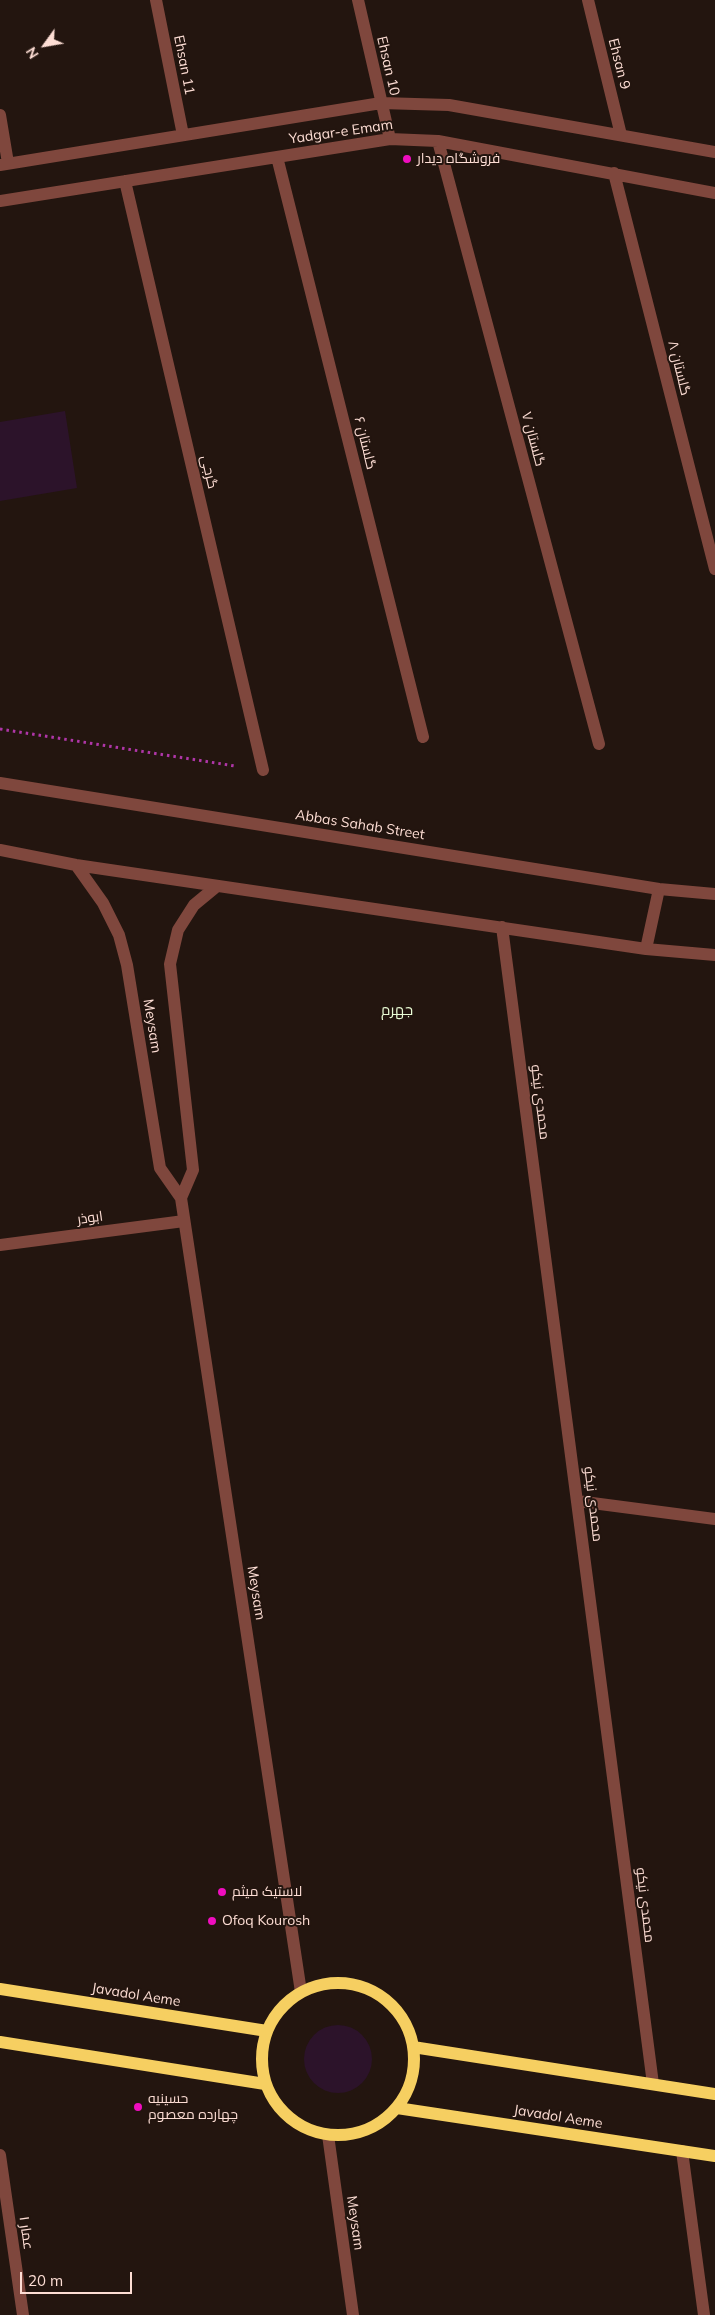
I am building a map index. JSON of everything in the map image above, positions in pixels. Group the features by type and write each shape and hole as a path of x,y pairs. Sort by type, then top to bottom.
{"main road":[{"path":"341,1983 362,1987 380,1996 396,2009 407,2027 413,2047 414,2063 406,2094 397,2108 373,2127 343,2136 328,2135 304,2127 283,2113 272,2099 265,2084 262,2048 267,2031 280,2008 301,1992 321,1985 341,1983"},
{"name":"Javadol Aeme","path":"0,1989 267,2031"},
{"path":"0,2042 265,2084"},
{"path":"413,2047 715,2094"},
{"name":"Javadol Aeme","path":"397,2108 715,2156"}],"street":[{"name":"Ehsan 11","path":"156,0 183,135"},
{"name":"Ehsan 10","path":"358,0 390,139"},
{"name":"Ehsan 9","path":"588,0 622,136"},
{"name":"Yadgar-e Emam","path":"4,164 381,103 449,105 715,152"},
{"path":"0,115 4,164"},
{"name":"Yadgar-e Emam","path":"0,201 390,139 438,141 715,193"},
{"name":"گلستان ۷","path":"438,141 599,744"},
{"name":"گلستان ۶","path":"278,157 423,737"},
{"name":"گلستان ۸","path":"614,173 715,569"},
{"name":"گرجی","path":"125,181 263,770"},
{"name":"Abbas Sahab Street","path":"0,783 658,889 715,894"},
{"path":"0,850 76,865 217,886 646,949 715,955"},
{"name":"Meysam","path":"76,865 103,903 119,935 127,965 160,1168 181,1198 301,1992"},
{"name":"Meysam","path":"181,1198 194,1170 170,964 178,930 194,905 217,886"},
{"path":"646,949 658,889"},
{"name":"محمدی نیکو","path":"502,927 653,2084"},
{"name":"ابوذر","path":"0,1245 184,1221"},
{"path":"577,1501 715,1519"},
{"name":"Meysam","path":"328,2135 353,2315"},
{"path":"682,2151 704,2315"},
{"name":"عمار ۱","path":"0,2154 23,2315"}],"path":[{"path":"0,729 263,770"}],"shaded area":[{"path":"65,411 77,488 0,501 0,422"},
{"path":"338,2025 351,2028 362,2035 369,2046 372,2059 369,2072 362,2083 351,2090 338,2093 325,2090 314,2083 307,2072 304,2059 307,2046 314,2035 325,2028"}],"place":[{"name":"فروشگاه دیدار","path":"407,159"},
{"name":"لاستیک میثم","path":"222,1892"},
{"name":"Ofoq Kourosh","path":"212,1921"},
{"name":"حسینیه چهارده معصوم","path":"138,2107"}],"district":[{"name":"جهرم","path":"397,1010"}]}
